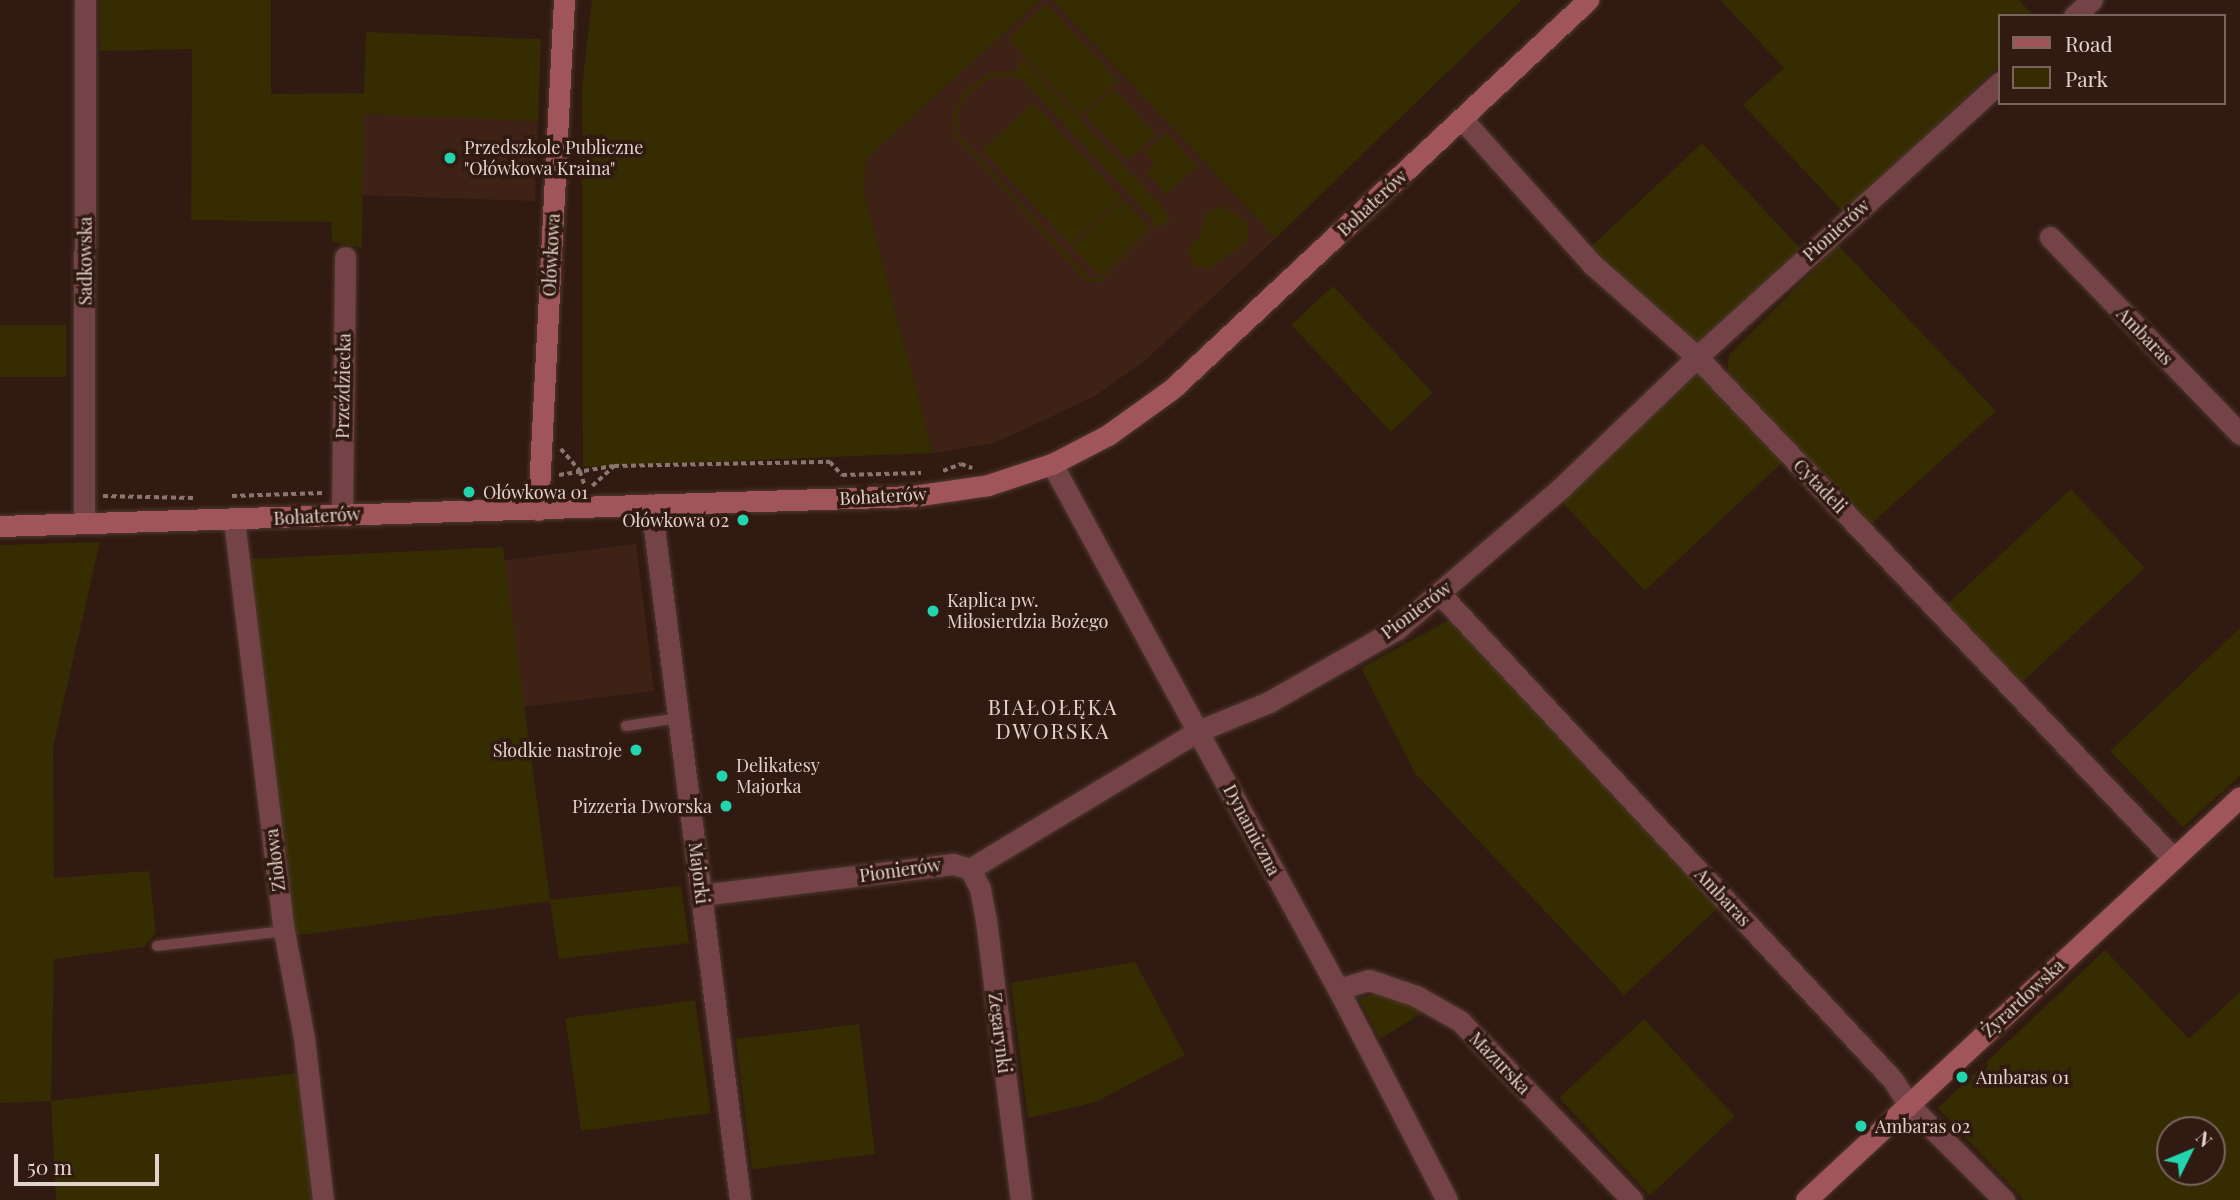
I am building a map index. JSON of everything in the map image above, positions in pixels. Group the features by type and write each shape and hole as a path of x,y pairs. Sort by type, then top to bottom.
{"street":[{"name":"Sadkowska","path":"83,523 85,0"},
{"name":"Ołówkowa","path":"538,510 564,0"},
{"name":"Bohaterów","path":"0,526 234,520 342,508 538,510 913,496 988,485 1052,464 1108,435 1172,389 1588,0"},
{"path":"2076,14 2092,0"},
{"name":"Pionierów","path":"701,895 953,863 970,869 1198,731 1269,702 1397,629 1562,487 1697,356 1998,84"},
{"name":"Cytadeli","path":"1462,119 1592,264 1697,356 2174,859"},
{"name":"Ambaras","path":"2050,237 2240,434"},
{"name":"Przeździecka","path":"342,508 345,257"},
{"name":"Dynamiczna","path":"1052,464 1338,989 1447,1200"},
{"name":"Majorki","path":"651,504 740,1200"},
{"name":"Ziołowa","path":"234,520 284,931 304,1038 323,1200"},
{"name":"Ambaras","path":"1440,594 1884,1070 1908,1104 2004,1200"},
{"name":"Żyrardowska","path":"1806,1200 2240,797"},
{"name":"Zegarynki","path":"970,869 980,889 986,920 1021,1200"},
{"name":"Mazurska","path":"1338,989 1369,980 1416,996 1460,1021 1632,1200"}],"lane":[{"path":"626,726 678,718"},
{"path":"157,946 284,931"}],"path":[{"path":"553,476 614,466"},
{"path":"229,496 327,492 342,508"},
{"path":"93,495 204,497"}],"shaded area":[{"path":"1040,0 1053,0 1276,238 1147,359 1095,396 995,443 933,453 864,193 866,159"},
{"name":"Przedszkole Publiczne \"Ołówkowa Kraina\"","path":"363,114 538,120 535,201 360,195"},
{"path":"636,544 654,691 522,707 504,560"}],"green space":[{"path":"99,0 271,0 271,94 364,93 366,32 541,39 538,121 363,114 362,248 332,242 331,222 191,220 192,49 100,51"},
{"path":"592,0 1040,0 866,159 864,193 933,453 583,467 582,87"},
{"path":"1053,0 1522,0 1276,238"},
{"path":"1720,0 2019,0 2032,14 1998,14 1998,67 1844,213 1743,105 1784,68"},
{"path":"1046,4 1118,81 1080,116 1009,39"},
{"path":"1024,59 1171,217 1161,227 1157,224 1099,282 1085,280 955,136 953,115 962,95 989,73 1015,72","holes":["1012,75 1024,81 1153,219 1152,228 1097,279 1088,277 958,134 956,115 965,98 988,78"]},
{"path":"1113,89 1156,135 1128,161 1085,115"},
{"path":"1033,103 1121,197 1071,244 983,150"},
{"path":"1167,133 1197,167 1166,194 1147,172 1155,164 1145,153"},
{"path":"1702,143 1802,251 1688,357 1588,249"},
{"path":"1122,199 1149,227 1099,275 1072,247"},
{"path":"1222,206 1247,222 1248,241 1208,269 1195,266 1189,253 1191,244 1199,238 1207,212"},
{"path":"1838,245 1996,411 1870,525 1727,374 1729,355"},
{"path":"1333,286 1433,393 1391,432 1291,325"},
{"path":"0,325 66,325 66,377 0,377"},
{"path":"1697,371 1782,462 1645,591 1560,499"},
{"path":"2071,489 2145,568 2020,684 1947,605"},
{"path":"100,542 53,747 54,878 149,871 156,933 144,947 54,959 51,1101 0,1103 0,545"},
{"path":"503,547 550,900 681,886 689,943 559,959 550,901 293,936 247,559"},
{"path":"1451,619 1721,905 1624,995 1415,773 1361,668"},
{"path":"2240,628 2240,776 2183,827 2110,751"},
{"path":"2105,950 2189,1039 2240,992 2240,1200 2024,1200 1938,1108"},
{"path":"1135,962 1185,1055 1096,1102 1028,1118 1011,983"},
{"path":"1378,993 1427,1010 1380,1039 1359,998"},
{"path":"695,1000 711,1113 581,1131 565,1018"},
{"path":"1644,1019 1735,1116 1650,1195 1559,1098"},
{"path":"859,1024 875,1154 752,1169 736,1039"},
{"path":"298,1073 313,1200 56,1200 51,1101"}],"place":[{"name":"Przedszkole Publiczne \"Ołówkowa Kraina\"","path":"450,158"},
{"name":"Ołówkowa 01","path":"469,492"},
{"name":"Ołówkowa 02","path":"743,520"},
{"name":"Kaplica pw. Miłosierdzia Bożego","path":"933,611"},
{"name":"Słodkie nastroje","path":"636,750"},
{"name":"Delikatesy Majorka","path":"722,776"},
{"name":"Pizzeria Dworska","path":"726,806"},
{"name":"Ambaras 01","path":"1962,1077"},
{"name":"Ambaras 02","path":"1861,1126"}],"district":[{"name":"BIAŁOŁĘKA DWORSKA","path":"1053,718"}]}
